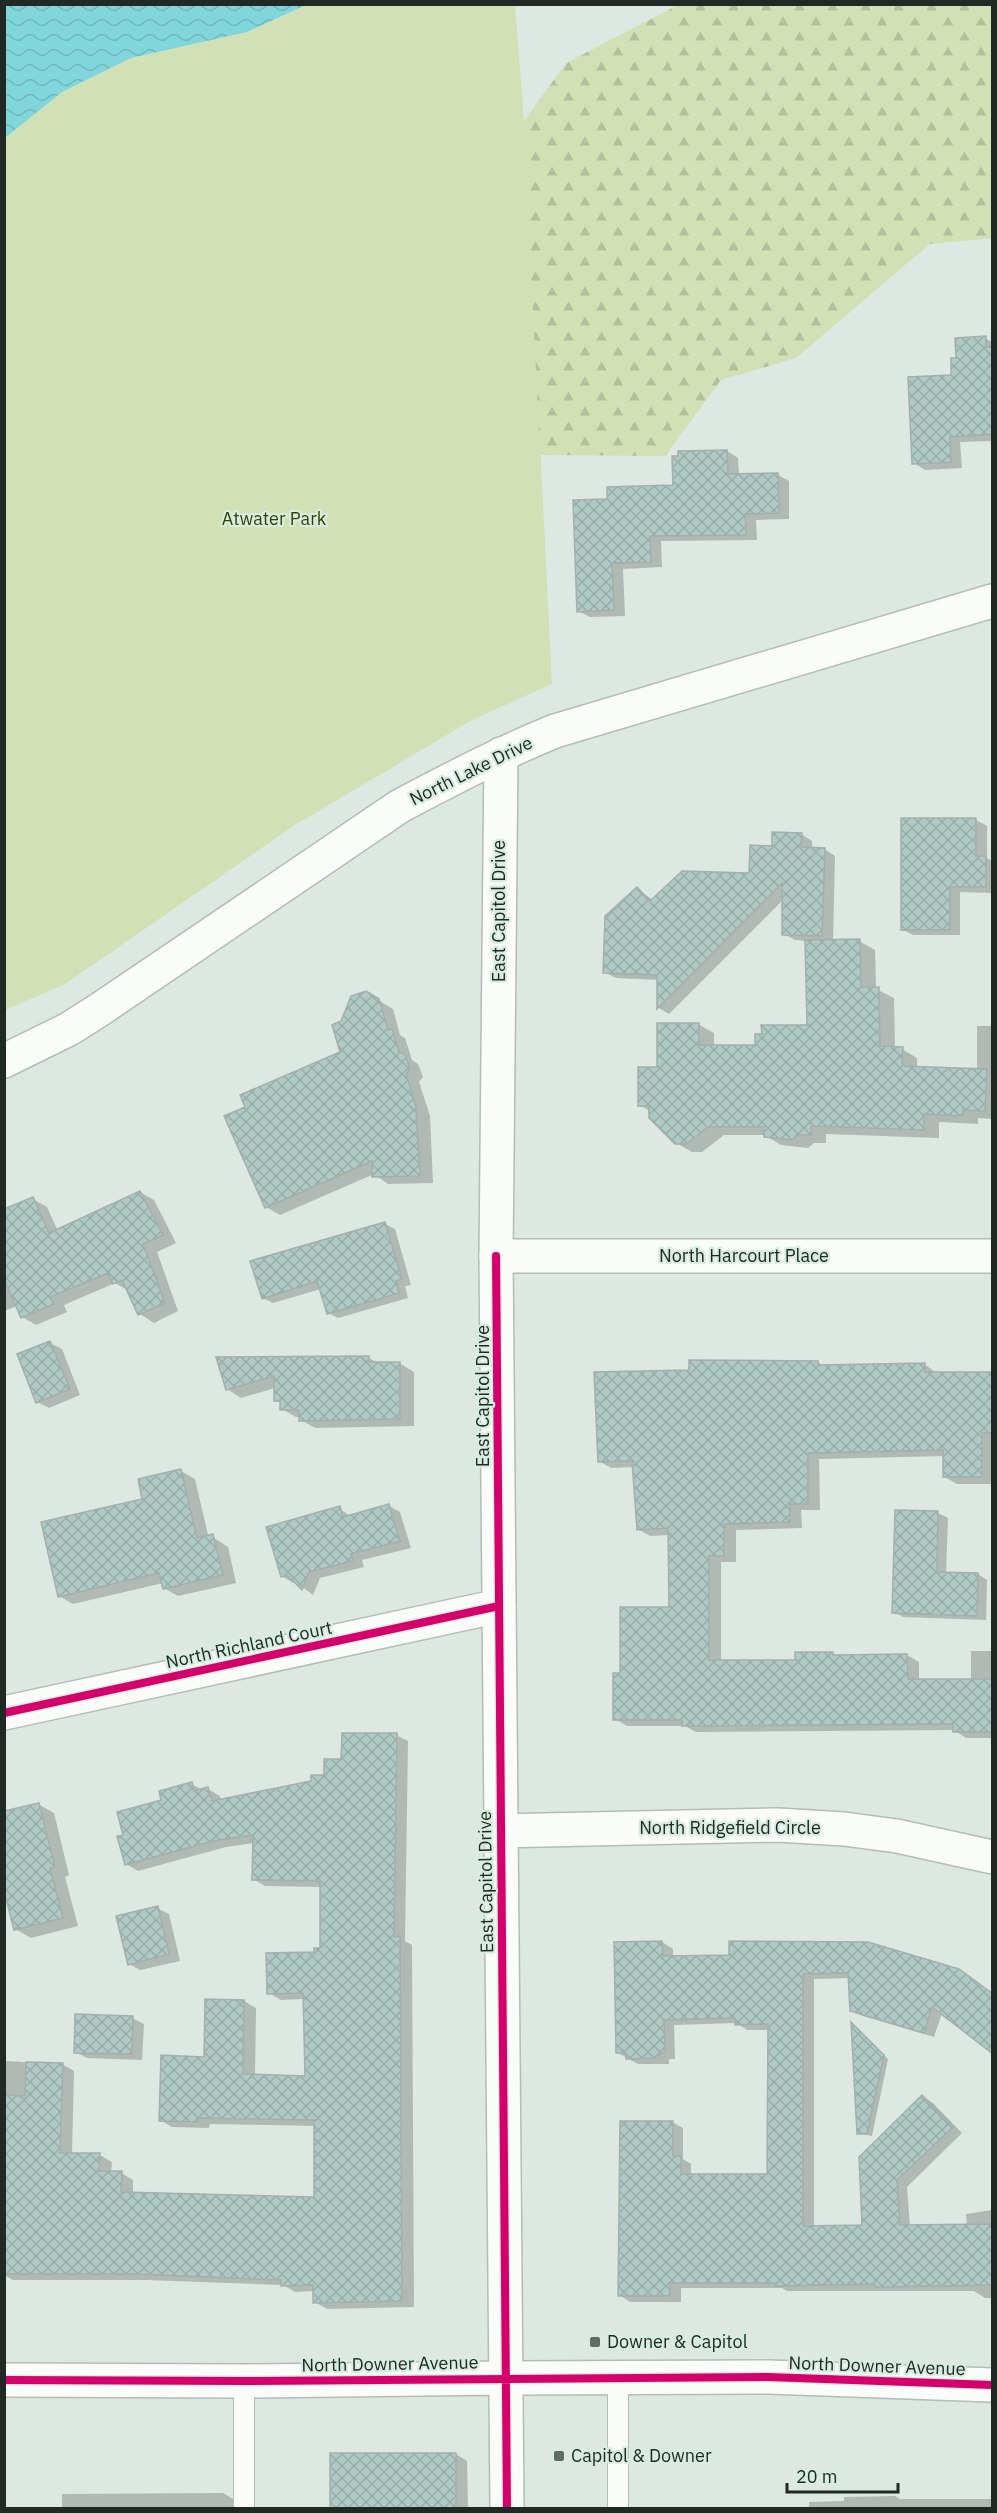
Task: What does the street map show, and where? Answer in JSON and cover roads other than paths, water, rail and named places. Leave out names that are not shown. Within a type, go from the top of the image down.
[{"type":"main road","name":"North Lake Drive","points":[[4,1061],[69,1029],[102,1008],[400,806],[450,778],[501,754],[555,731],[993,602]]},
{"type":"main road","name":"East Capitol Drive","points":[[501,754],[496,1256],[507,2508]]},
{"type":"main road","name":"North Harcourt Place","points":[[496,1256],[993,1257]]},
{"type":"main road","name":"North Richland Court","points":[[4,1713],[499,1606]]},
{"type":"main road","name":"North Ridgefield Circle","points":[[501,1832],[778,1825],[844,1829],[897,1836],[993,1857]]},
{"type":"main road","name":"North Downer Avenue","points":[[4,2380],[244,2381],[768,2377],[993,2385]]},
{"type":"lane","points":[[618,2378],[618,2508]]},
{"type":"lane","points":[[244,2381],[244,2508]]},
{"type":"water","points":[[5,4],[306,5],[247,32],[131,58],[62,92],[5,138]]},
{"type":"place","name":"Downer & Capitol","points":[[595,2342]]},
{"type":"place","name":"Capitol & Downer","points":[[559,2456]]},
{"type":"park label","name":"Atwater Park","points":[[274,519]]}]
